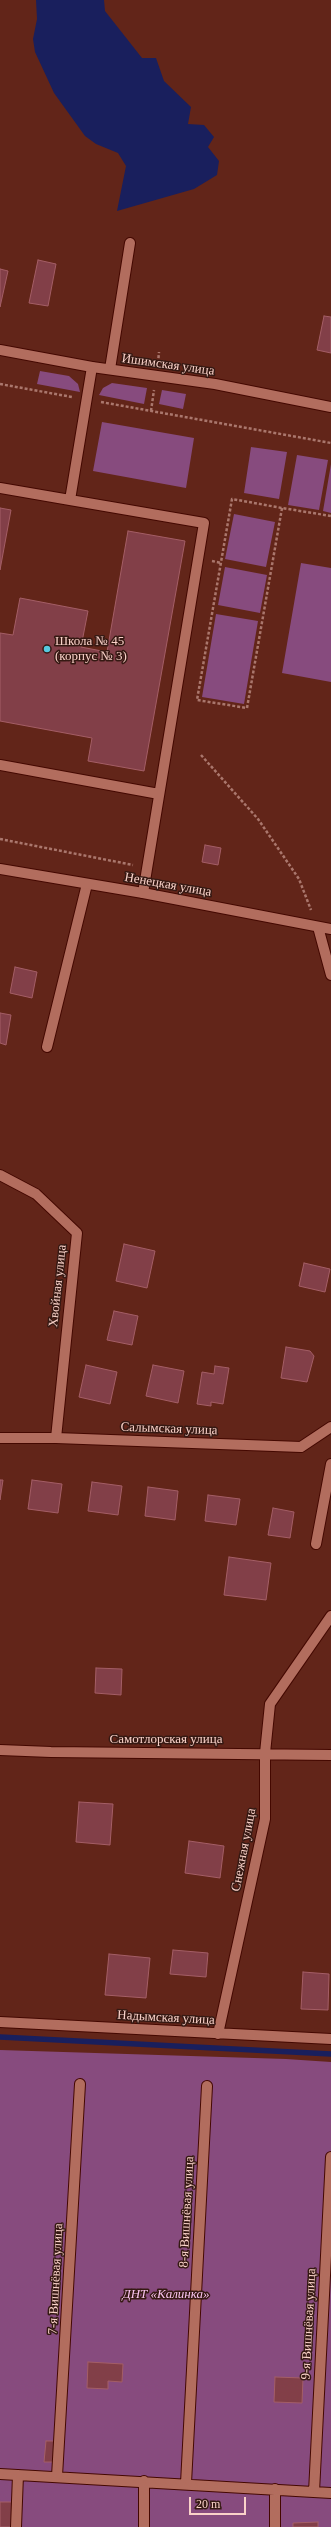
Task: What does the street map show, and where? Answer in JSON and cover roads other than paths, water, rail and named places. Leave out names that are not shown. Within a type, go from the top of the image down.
[{"type":"street","points":[[110,370],[130,243]]},
{"type":"street","name":"Ишимская улица","points":[[0,350],[110,370],[215,384],[331,407]]},
{"type":"street","points":[[70,500],[92,367]]},
{"type":"street","points":[[0,488],[204,523],[143,893]]},
{"type":"street","points":[[0,765],[160,794]]},
{"type":"street","name":"Ненецкая улица","points":[[0,869],[143,893],[331,929]]},
{"type":"street","points":[[47,1046],[87,884]]},
{"type":"street","points":[[318,927],[331,975]]},
{"type":"street","name":"Хвойная улица","points":[[0,1175],[36,1194],[77,1233],[56,1438]]},
{"type":"street","name":"Салымская улица","points":[[0,1438],[56,1438],[301,1447],[331,1427]]},
{"type":"street","points":[[316,1544],[331,1464]]},
{"type":"street","name":"Снежная улица","points":[[218,2034],[265,1819],[265,1753],[270,1704],[331,1616]]},
{"type":"street","name":"Самотлорская улица","points":[[0,1750],[51,1752],[265,1753],[331,1755]]},
{"type":"street","name":"Надымская улица","points":[[0,2022],[331,2039]]},
{"type":"street","name":"7-я Вишнёвая улица","points":[[57,2476],[80,2084]]},
{"type":"street","name":"8-я Вишнёвая улица","points":[[186,2483],[207,2086]]},
{"type":"street","name":"9-я Вишнёвая улица","points":[[314,2492],[331,2157]]},
{"type":"street","points":[[0,2474],[186,2483],[331,2493]]},
{"type":"street","points":[[16,2527],[18,2475]]},
{"type":"street","points":[[144,2481],[144,2527]]},
{"type":"street","points":[[275,2489],[275,2527]]},
{"type":"waterway","points":[[0,2037],[331,2054]]},
{"type":"place","name":"Школа № 45 (корпус № 3)","points":[[47,649]]},
{"type":"park label","name":"ДНТ «Калинка»","points":[[166,2295]]}]
